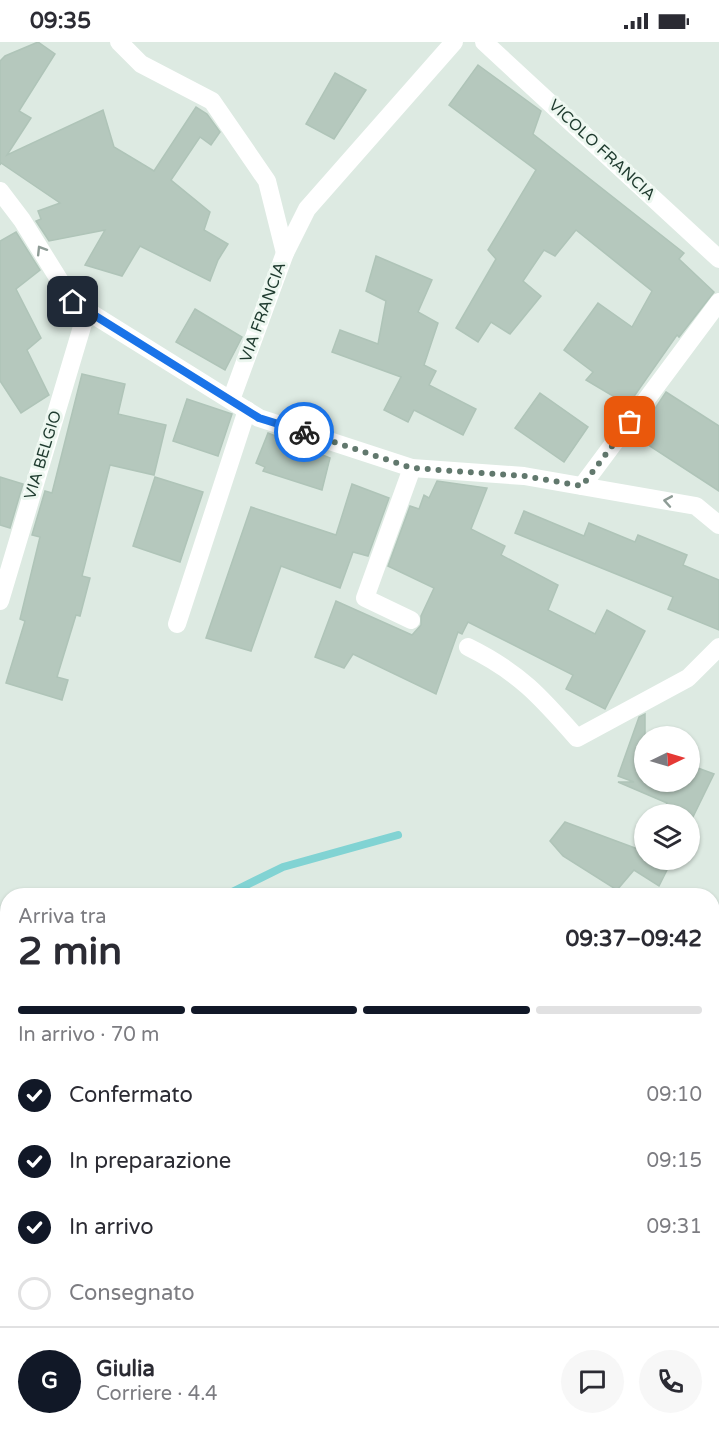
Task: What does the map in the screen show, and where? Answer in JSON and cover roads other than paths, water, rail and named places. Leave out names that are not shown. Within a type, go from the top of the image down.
[{"type":"street","name":"VIA FRANCIA","points":[[119,42],[141,64],[212,102],[267,181],[285,253],[177,624]]},
{"type":"street","points":[[285,253],[307,209],[454,42]]},
{"type":"street","name":"VICOLO FRANCIA","points":[[484,42],[719,258]]},
{"type":"street","points":[[0,191],[22,220],[73,302],[259,418],[412,468],[524,476],[696,506],[719,525]]},
{"type":"street","points":[[582,486],[719,302]]},
{"type":"street","name":"VIA BELGIO","points":[[0,601],[87,310]]},
{"type":"street","points":[[411,620],[365,598],[412,468]]},
{"type":"street","points":[[468,647],[516,674],[544,700],[577,738],[688,678],[719,647]]},
{"type":"waterway","points":[[240,888],[283,867],[398,835]]}]
